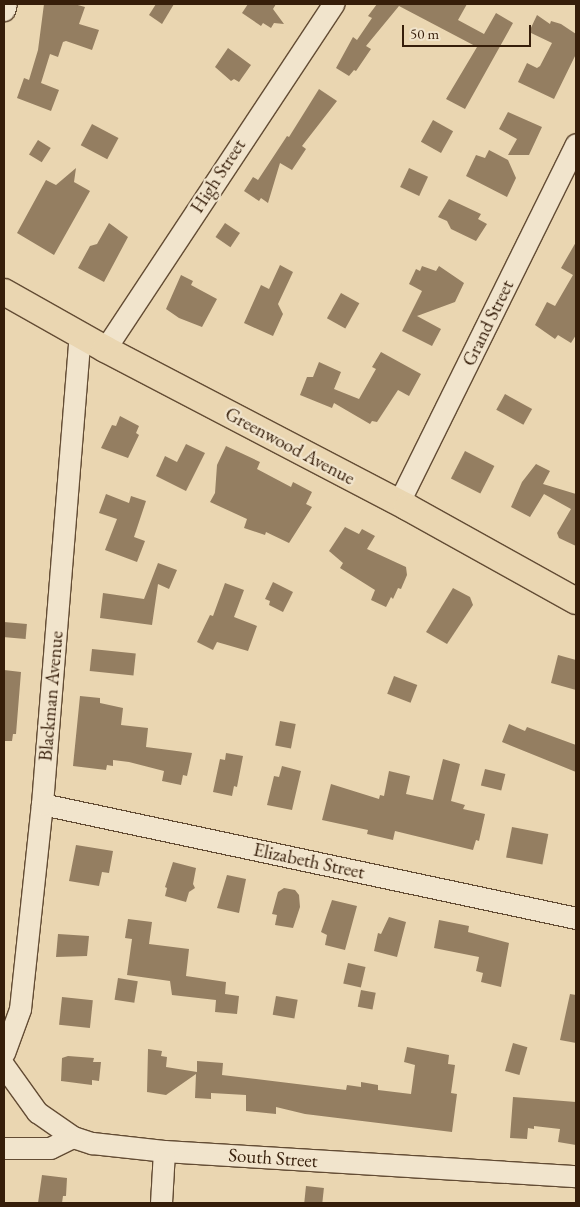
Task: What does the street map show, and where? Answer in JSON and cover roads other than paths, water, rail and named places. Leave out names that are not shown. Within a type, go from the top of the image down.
[{"type":"main road","name":"Greenwood Avenue","points":[[4,292],[105,349],[399,502],[576,601]]},
{"type":"street","points":[[4,10],[6,4]]},
{"type":"street","name":"High Street","points":[[105,349],[333,4]]},
{"type":"street","name":"Grand Street","points":[[399,502],[576,144]]},
{"type":"street","name":"Blackman Avenue","points":[[4,1053],[20,1009],[42,804],[80,335]]},
{"type":"street","name":"Elizabeth Street","points":[[42,804],[576,918]]},
{"type":"street","name":"South Street","points":[[4,1066],[37,1112],[72,1137],[116,1148],[576,1176]]},
{"type":"street","points":[[4,1148],[50,1148],[72,1137]]},
{"type":"street","points":[[161,1203],[164,1151]]}]
